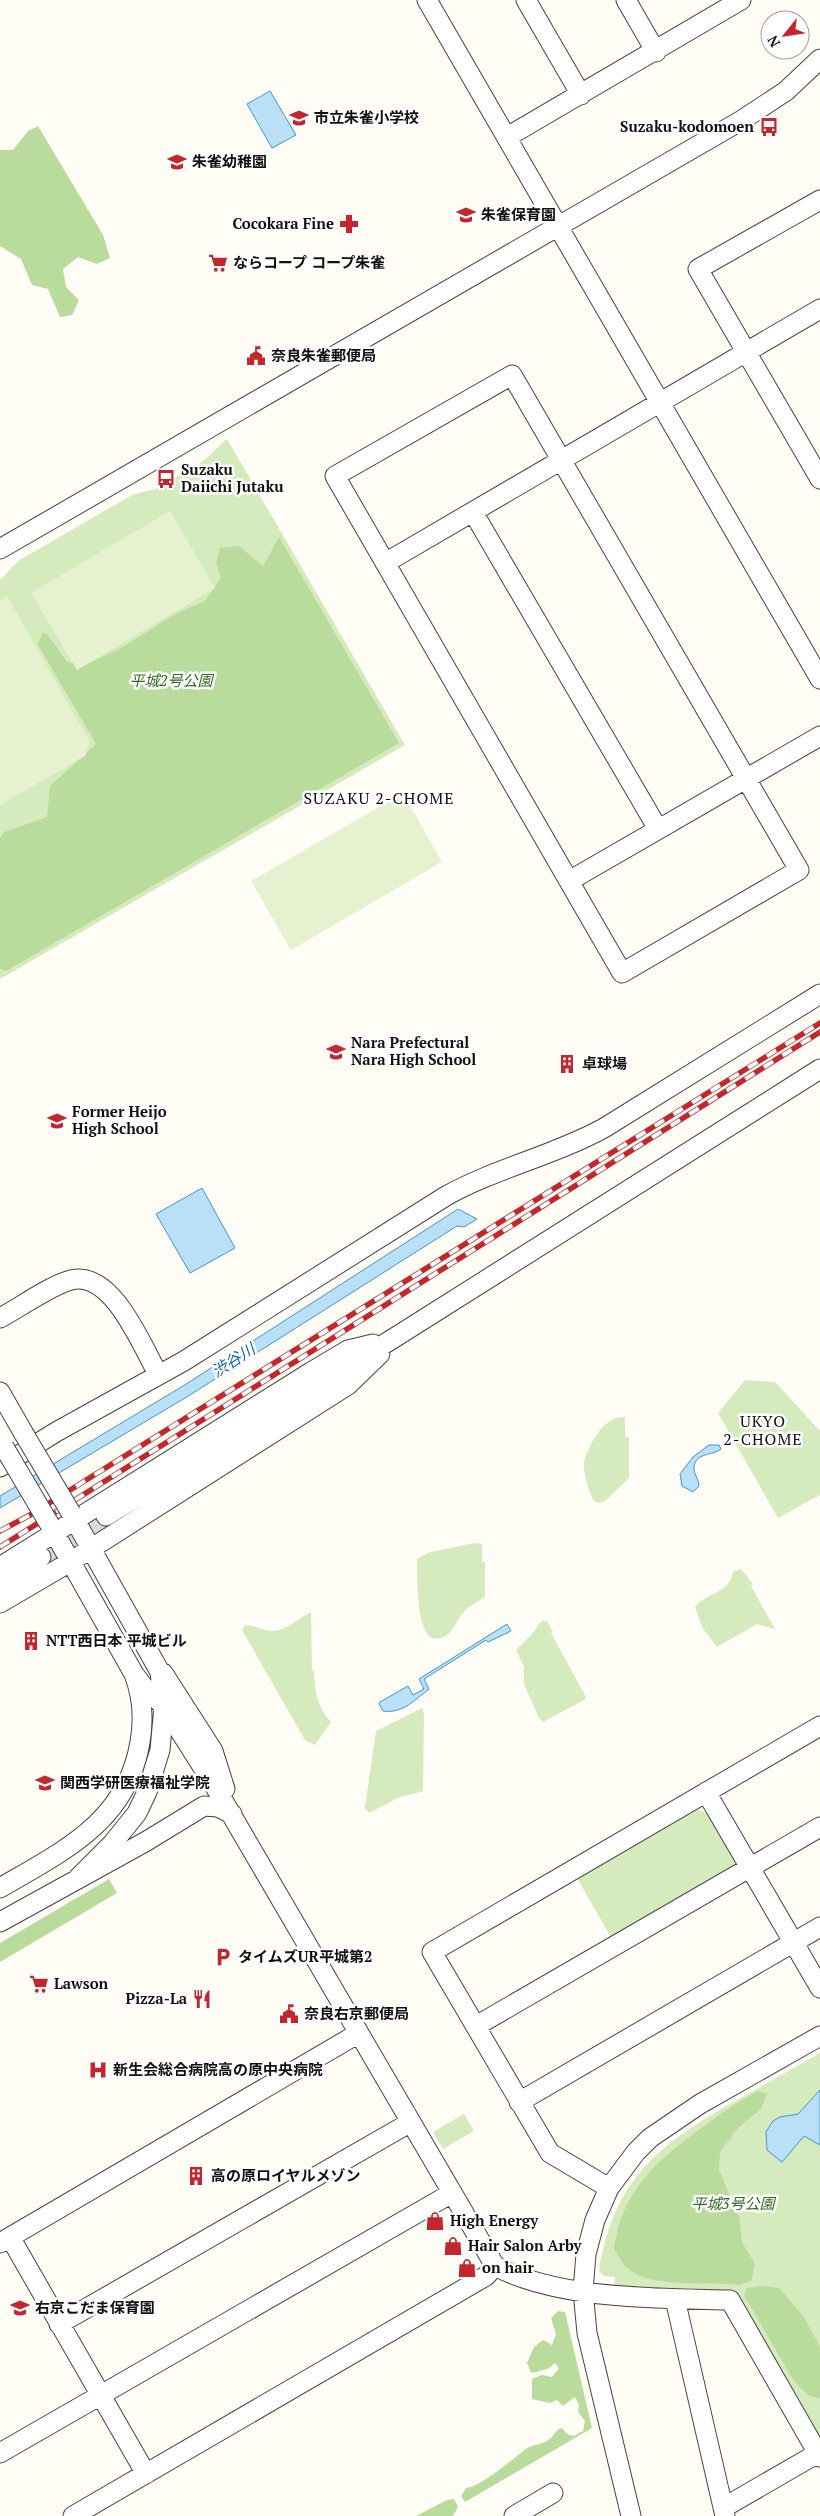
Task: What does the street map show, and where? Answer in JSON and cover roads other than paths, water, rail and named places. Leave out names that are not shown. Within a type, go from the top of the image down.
[{"type":"street","points":[[427,0],[820,678]]},
{"type":"street","points":[[526,0],[580,95]]},
{"type":"street","points":[[626,0],[656,52]]},
{"type":"street","points":[[507,137],[656,52],[729,4]]},
{"type":"street","points":[[0,549],[742,120],[786,91],[820,59]]},
{"type":"street","points":[[820,200],[698,269],[820,479]]},
{"type":"street","points":[[385,563],[820,309]]},
{"type":"street","points":[[512,375],[562,460],[799,870],[622,973],[336,476],[512,375]]},
{"type":"street","points":[[473,512],[658,829]]},
{"type":"street","points":[[569,881],[820,736]]},
{"type":"street","points":[[0,1467],[192,1356],[446,1196],[477,1181],[592,1135],[820,994]]},
{"type":"street","points":[[106,1516],[394,1338],[820,1069]]},
{"type":"street","points":[[0,1318],[64,1282],[83,1279],[94,1282],[114,1298],[158,1374]]},
{"type":"street","points":[[0,1567],[52,1529],[348,1350],[394,1338]]},
{"type":"street","points":[[0,1603],[70,1562],[90,1547],[348,1385],[363,1372],[394,1338]]},
{"type":"street","points":[[0,1392],[156,1662],[213,1752],[232,1814]]},
{"type":"street","points":[[2,1444],[134,1674],[143,1686],[164,1706],[232,1814],[495,2266],[519,2276],[600,2295],[730,2300],[819,2454],[724,2512],[674,2299]]},
{"type":"street","points":[[0,1583],[41,1557]]},
{"type":"street","points":[[78,1878],[112,1844],[137,1812],[156,1769],[160,1750],[164,1706],[162,1679],[156,1662]]},
{"type":"street","points":[[0,1888],[71,1846],[100,1822],[119,1800],[138,1758],[142,1727],[140,1690],[134,1674]]},
{"type":"street","points":[[142,1727],[151,1713],[164,1706],[174,1707],[192,1718]]},
{"type":"street","points":[[608,2188],[550,2153],[432,1952],[820,1726]]},
{"type":"street","points":[[706,1792],[820,1988]]},
{"type":"street","points":[[0,1922],[145,1842],[204,1806],[218,1806],[232,1814]]},
{"type":"street","points":[[476,2026],[820,1827]]},
{"type":"street","points":[[519,2102],[820,1927]]},
{"type":"street","points":[[146,2474],[59,2324],[5,2240],[359,2033]]},
{"type":"street","points":[[631,2516],[587,2333],[583,2291],[586,2254],[608,2188],[636,2152],[666,2126],[820,2036]]},
{"type":"street","points":[[59,2324],[411,2122]]},
{"type":"street","points":[[0,2453],[452,2193]]},
{"type":"street","points":[[73,2516],[486,2276],[495,2266]]},
{"type":"street","points":[[514,2516],[553,2493]]},
{"type":"water","points":[[270,91],[296,135],[272,148],[247,104]]},
{"type":"water","points":[[202,1188],[235,1248],[190,1273],[156,1214]]},
{"type":"water","name":"渋谷川","points":[[458,1209],[477,1219],[464,1227],[457,1226],[190,1395],[0,1508],[0,1496],[183,1386]]},
{"type":"water","points":[[709,1445],[719,1445],[721,1449],[704,1455],[697,1460],[694,1470],[699,1486],[693,1492],[682,1486],[680,1474],[693,1457]]},
{"type":"water","points":[[507,1624],[511,1631],[488,1642],[486,1640],[424,1679],[429,1689],[413,1702],[396,1710],[383,1711],[379,1704],[380,1702],[408,1686],[413,1695],[424,1689],[419,1679]]},
{"type":"water","points":[[820,2090],[820,2145],[804,2136],[782,2162],[767,2150],[766,2132],[773,2121],[780,2117],[798,2114]]},
{"type":"tunnel","points":[[41,1557],[106,1516]]},
{"type":"railway","points":[[0,1531],[30,1515],[820,1023]]},
{"type":"railway","points":[[0,1547],[820,1032]]},
{"type":"place","name":"市立朱雀小学校","points":[[299,118]]},
{"type":"place","name":"Suzaku-kodomoen","points":[[769,127]]},
{"type":"place","name":"朱雀幼稚園","points":[[177,162]]},
{"type":"place","name":"朱雀保育園","points":[[466,215]]},
{"type":"place","name":"Cocokara Fine","points":[[349,224]]},
{"type":"place","name":"ならコープ コープ朱雀","points":[[218,263]]},
{"type":"place","name":"奈良朱雀郵便局","points":[[256,356]]},
{"type":"place","name":"Suzaku Daiichi Jutaku","points":[[166,479]]},
{"type":"place","name":"Nara Prefectural Nara High School","points":[[336,1052]]},
{"type":"place","name":"卓球場","points":[[567,1064]]},
{"type":"place","name":"Former Heijo High School","points":[[57,1121]]},
{"type":"place","name":"NTT西日本 平城ビル","points":[[31,1641]]},
{"type":"place","name":"関西学研医療福祉学院","points":[[45,1783]]},
{"type":"place","name":"タイムズUR平城第2","points":[[223,1957]]},
{"type":"place","name":"Lawson","points":[[39,1984]]},
{"type":"place","name":"Pizza-La","points":[[202,1999]]},
{"type":"place","name":"奈良右京郵便局","points":[[289,2014]]},
{"type":"place","name":"新生会総合病院高の原中央病院","points":[[98,2070]]},
{"type":"place","name":"高の原ロイヤルメゾン","points":[[196,2176]]},
{"type":"place","name":"High Energy","points":[[435,2221]]},
{"type":"place","name":"Hair Salon Arby","points":[[453,2246]]},
{"type":"place","name":"on hair","points":[[467,2268]]},
{"type":"place","name":"右京こだま保育園","points":[[20,2308]]},
{"type":"district","name":"SUZAKU 2-CHOME","points":[[379,798]]},
{"type":"district","name":"UKYO 2-CHOME","points":[[763,1430]]},
{"type":"park label","name":"平城2号公園","points":[[171,681]]},
{"type":"park label","name":"平城3号公園","points":[[733,2204]]}]
